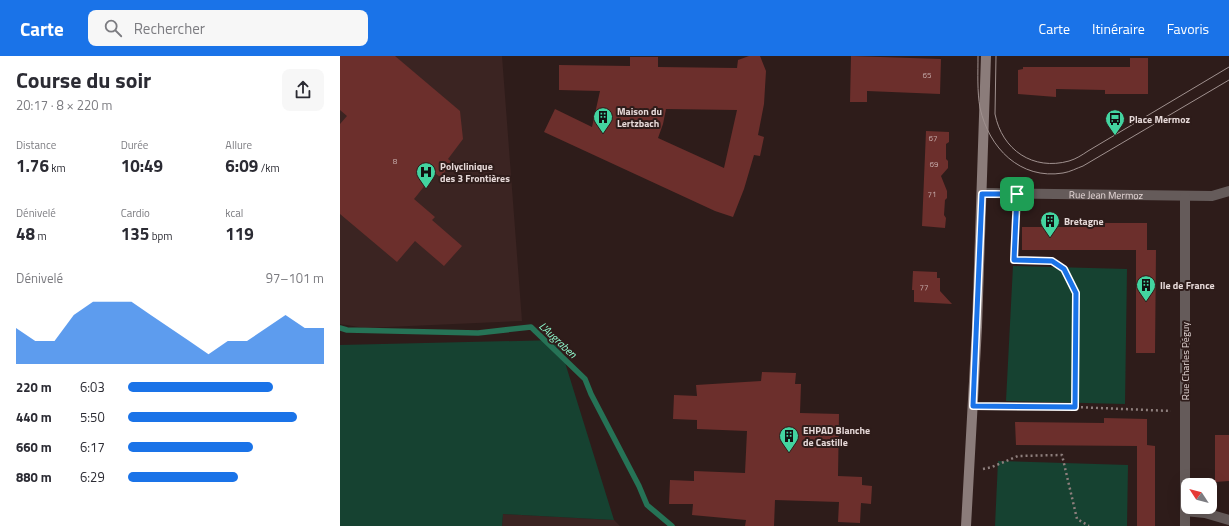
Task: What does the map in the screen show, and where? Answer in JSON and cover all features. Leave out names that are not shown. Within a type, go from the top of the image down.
[{"type":"main road","points":[[966,526],[973,406],[986,56]]},
{"type":"street","name":"Rue Jean Mermoz","points":[[982,194],[1212,196],[1229,191]]},
{"type":"street","name":"Rue Charles Péguy","points":[[1185,196],[1185,478]]},
{"type":"street","name":"Rue Charles Péguy","points":[[1185,514],[1185,526]]},
{"type":"street","points":[[1208,514],[1229,520]]},
{"type":"path","points":[[1017,194],[1014,260],[1052,261],[1064,269],[1076,293],[1075,407]]},
{"type":"path","points":[[973,406],[1075,407],[1185,411]]},
{"type":"path","points":[[969,472],[992,467],[1018,456],[1062,455],[1078,519],[1088,526]]},
{"type":"shaded area","name":"Polyclinique des 3 Frontières","points":[[340,56],[502,56],[522,321],[365,328],[340,324]]},
{"type":"shaded area","points":[[503,514],[614,520],[620,526],[502,526]]},
{"type":"green space","points":[[1013,266],[1127,269],[1125,404],[1006,401]]},
{"type":"green space","points":[[558,340],[614,520],[503,514],[502,526],[340,526],[340,345]]},
{"type":"green space","points":[[998,461],[1128,465],[1127,526],[995,526]]},
{"type":"building","points":[[340,56],[395,56],[460,111],[463,139],[448,159],[453,163],[440,177],[435,173],[414,199],[435,217],[432,220],[462,246],[444,266],[415,241],[397,262],[340,214],[340,124],[347,116],[340,110]]},
{"type":"building","name":"Maison du Lertzbach","points":[[749,56],[760,56],[766,71],[764,104],[758,135],[764,137],[760,156],[754,155],[744,189],[733,217],[715,211],[544,132],[555,109],[592,127],[600,91],[559,90],[559,65],[630,66],[630,57],[658,57],[658,67],[737,68],[738,60]],"holes":[[[666,109],[737,110],[724,168],[658,138]]]},
{"type":"building","points":[[851,56],[941,59],[940,94],[867,91],[867,102],[850,102]]},
{"type":"building","points":[[1130,58],[1148,58],[1148,94],[1105,94],[1105,90],[1056,89],[1056,97],[1018,94],[1018,70],[1023,69],[1023,67],[1130,67]]},
{"type":"building","points":[[926,131],[949,132],[949,142],[946,144],[946,159],[948,161],[948,168],[941,176],[947,191],[944,215],[946,218],[945,228],[922,226]]},
{"type":"building","name":"Ile de France","points":[[1105,223],[1147,223],[1147,250],[1156,250],[1155,353],[1136,353],[1136,250],[1022,250],[1022,227],[1105,227]]},
{"type":"building","points":[[913,271],[937,272],[937,278],[940,278],[940,291],[952,304],[914,302],[914,290],[912,290]]},
{"type":"building","name":"EHPAD Blanche de Castille","points":[[762,372],[796,373],[795,384],[801,384],[800,413],[839,414],[838,476],[862,477],[862,485],[872,486],[871,504],[861,503],[860,523],[838,522],[839,502],[775,500],[774,526],[745,526],[746,520],[692,515],[693,504],[669,504],[670,480],[694,481],[694,471],[745,473],[747,431],[697,429],[697,420],[673,419],[674,395],[697,396],[696,385],[761,381]]},
{"type":"building","points":[[1104,418],[1147,419],[1147,445],[1155,446],[1155,526],[1137,526],[1137,446],[1016,445],[1015,422],[1104,423]]},
{"type":"building","points":[[1215,435],[1229,435],[1229,481],[1217,482],[1217,478],[1215,478]]},
{"type":"waterway","name":"L'Augraben","points":[[340,328],[347,330],[478,333],[531,327],[585,379],[591,394],[639,486],[647,505],[672,526]]},
{"type":"tram line","points":[[978,56],[979,102],[984,123],[991,136],[999,148],[1020,166],[1047,174],[1063,173],[1083,166],[1229,80]]},
{"type":"tram line","points":[[996,56],[995,114],[999,127],[1004,138],[1021,155],[1043,163],[1056,163],[1077,158],[1229,67]]},
{"type":"place","name":"Maison du Lertzbach","points":[[603,134]]},
{"type":"place","name":"Place Mermoz","points":[[1115,136]]},
{"type":"place","name":"Polyclinique des 3 Frontières","points":[[426,189]]},
{"type":"place","name":"Bretagne","points":[[1050,238]]},
{"type":"place","name":"Ile de France","points":[[1146,302]]},
{"type":"place","name":"EHPAD Blanche de Castille","points":[[789,453]]},
{"type":"route","points":[[982,194],[1017,194],[1014,260],[1052,261],[1064,269],[1076,293],[1075,407],[973,406],[982,194]]}]
